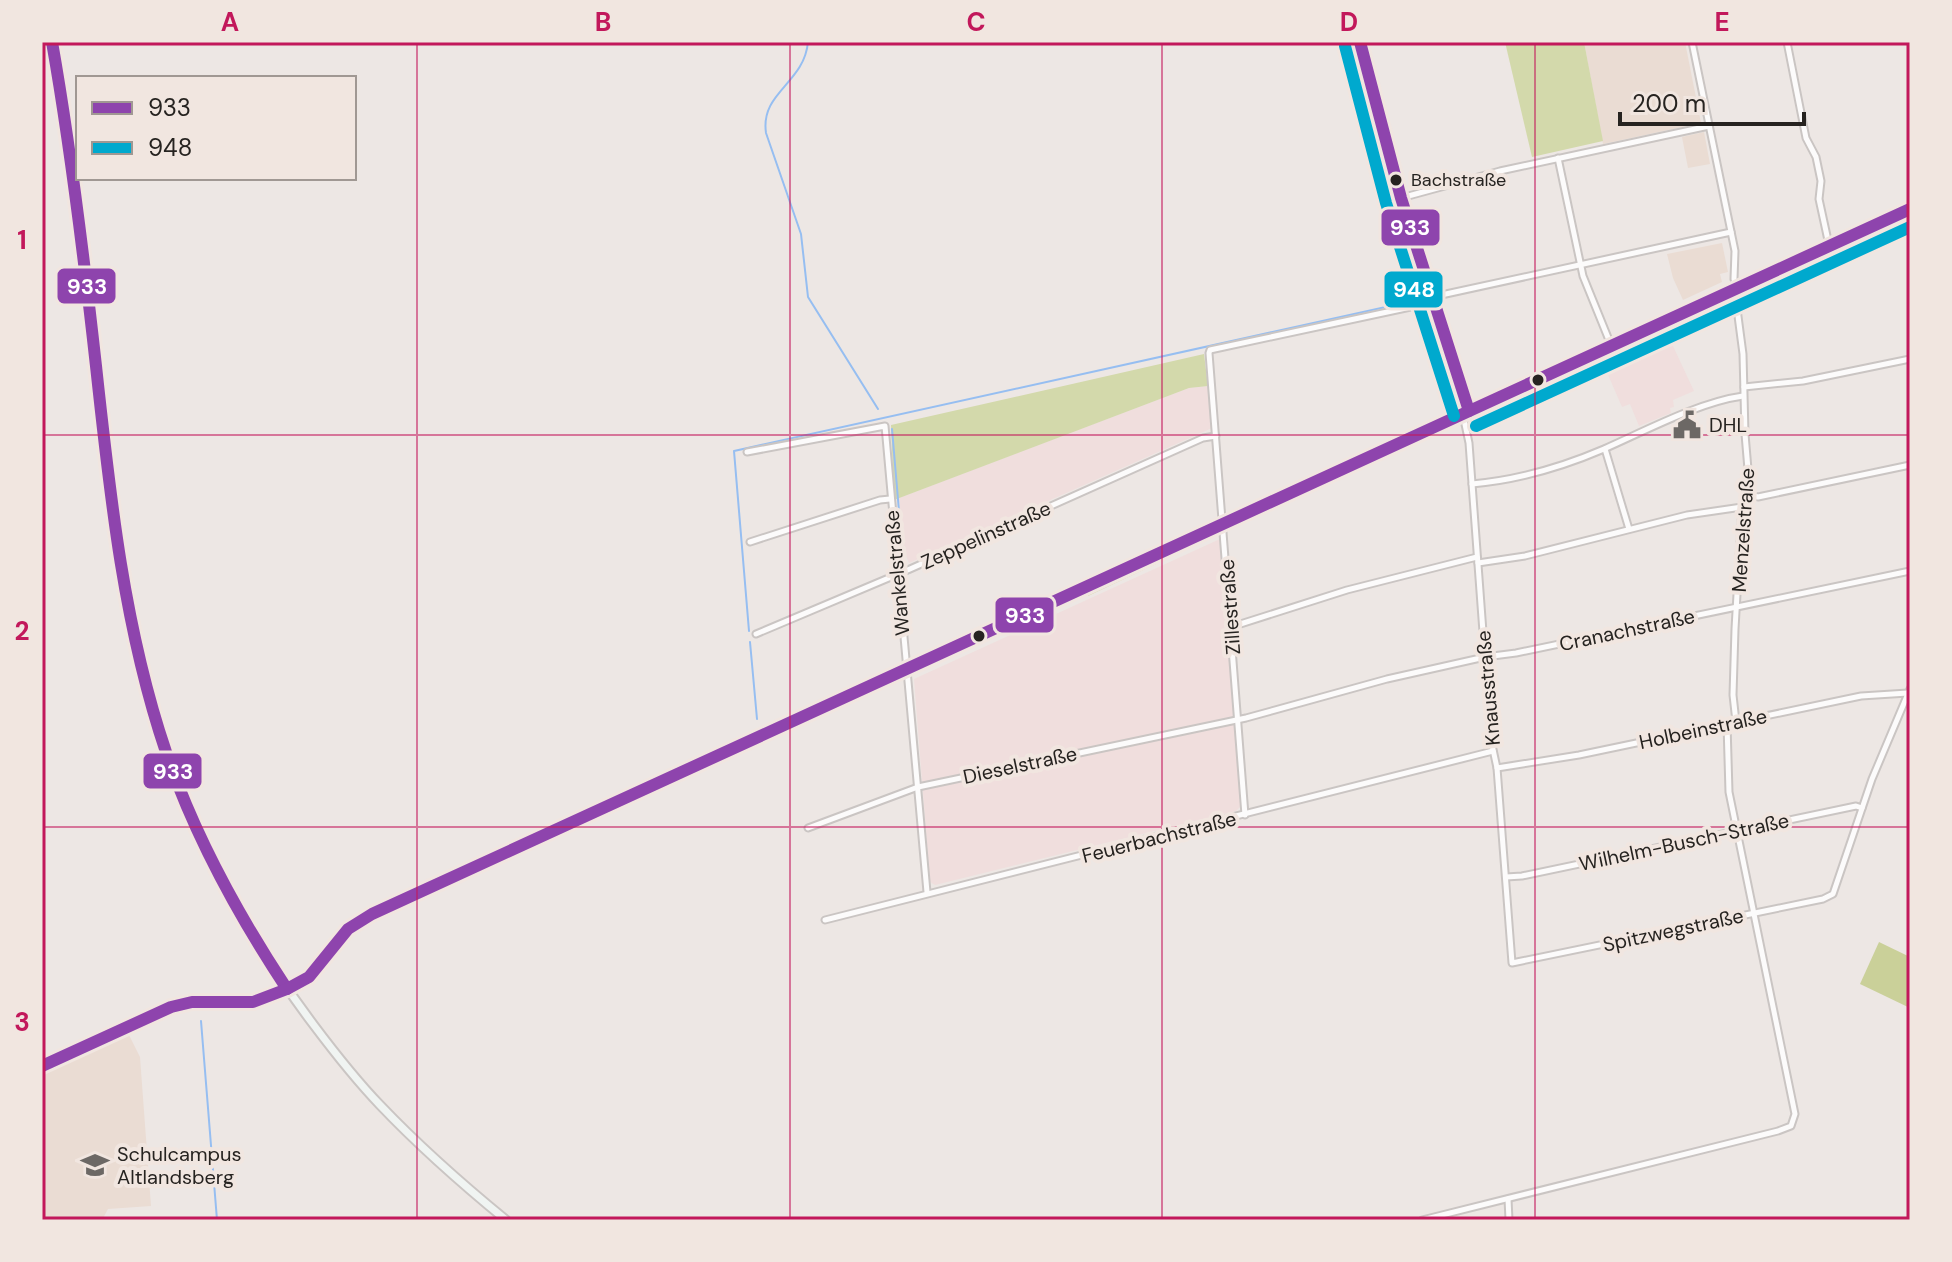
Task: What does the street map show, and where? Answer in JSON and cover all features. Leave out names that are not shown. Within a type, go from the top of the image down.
[{"type":"main road","points":[[52,42],[71,149],[113,522],[138,655],[170,761],[215,868],[287,989],[378,1104],[448,1172],[506,1220]]},
{"type":"main road","points":[[42,1066],[178,1005],[206,1001],[253,1002],[287,989],[309,977],[348,929],[372,914],[1910,209]]},
{"type":"street","points":[[1360,42],[1401,198],[1466,412]]},
{"type":"street","name":"Menzelstraße","points":[[1692,42],[1735,251],[1734,279],[1740,323],[1749,481],[1742,507],[1733,695],[1736,722]]},
{"type":"street","points":[[1787,42],[1806,138],[1816,157],[1821,181],[1819,199],[1829,245]]},
{"type":"street","points":[[1401,198],[1462,180],[1709,126]]},
{"type":"street","points":[[1558,158],[1583,276],[1611,345]]},
{"type":"street","points":[[1433,299],[1731,232]]},
{"type":"street","name":"Zillestraße","points":[[1245,815],[1210,350],[1433,299]]},
{"type":"street","points":[[1744,387],[1803,381],[1910,359]]},
{"type":"street","points":[[1472,484],[1546,470],[1605,449],[1667,420],[1744,396]]},
{"type":"street","name":"Knausstraße","points":[[1466,412],[1512,963]]},
{"type":"street","name":"Wankelstraße","points":[[747,452],[885,426],[927,892]]},
{"type":"street","name":"Zeppelinstraße","points":[[756,634],[1203,438],[1216,436]]},
{"type":"street","points":[[1605,449],[1629,529]]},
{"type":"street","points":[[1746,494],[1758,497],[1910,465]]},
{"type":"street","points":[[750,542],[890,499]]},
{"type":"street","points":[[1231,627],[1347,590],[1478,560],[1531,555],[1687,515],[1742,507]]},
{"type":"street","name":"Cranachstraße","points":[[1238,719],[1387,679],[1485,657],[1910,571]]},
{"type":"street","points":[[1862,808],[1910,692]]},
{"type":"street","name":"Holbeinstraße","points":[[1497,768],[1566,758],[1861,696],[1910,692]]},
{"type":"street","name":"Dieselstraße","points":[[808,828],[918,787],[1238,719]]},
{"type":"street","points":[[1422,1220],[1791,1126],[1795,1114],[1728,783],[1727,724]]},
{"type":"street","name":"Feuerbachstraße","points":[[825,920],[1493,751]]},
{"type":"street","name":"Wilhelm-Busch-Straße","points":[[1506,877],[1856,806],[1862,808]]},
{"type":"street","name":"Spitzwegstraße","points":[[1512,963],[1823,899],[1833,894],[1862,808]]},
{"type":"street","points":[[1508,1199],[1509,1220]]},
{"type":"shaded area","points":[[1584,42],[1685,42],[1701,123],[1603,144]]},
{"type":"shaded area","points":[[1704,132],[1710,164],[1688,168],[1682,137]]},
{"type":"shaded area","points":[[1722,243],[1728,272],[1720,274],[1722,282],[1683,300],[1667,254]]},
{"type":"shaded area","points":[[1666,331],[1694,391],[1673,400],[1671,413],[1639,426],[1630,404],[1622,407],[1602,361]]},
{"type":"shaded area","points":[[1208,386],[1212,428],[909,563],[904,551],[899,498],[1189,388]]},
{"type":"shaded area","points":[[1220,539],[1241,806],[1236,811],[935,885],[930,882],[914,679]]},
{"type":"shaded area","name":"Schulcampus Altlandsberg","points":[[126,1029],[140,1057],[151,1206],[108,1209],[102,1220],[42,1220],[42,1071]]},
{"type":"green space","points":[[1505,42],[1584,42],[1603,141],[1532,157]]},
{"type":"green space","points":[[1204,354],[1208,386],[1189,388],[894,500],[891,425]]},
{"type":"green space","points":[[1153,558],[1156,564],[1088,596],[1087,589]]},
{"type":"green space","points":[[1879,942],[1910,957],[1910,1008],[1860,984]]},
{"type":"waterway","points":[[808,42],[799,68],[769,107],[766,133],[801,234],[808,297],[878,409]]},
{"type":"waterway","points":[[749,631],[734,451],[1422,299]]},
{"type":"waterway","points":[[892,429],[903,558]]},
{"type":"waterway","points":[[750,642],[757,719]]},
{"type":"waterway","points":[[201,1021],[217,1220]]},
{"type":"transit line","name":"933","points":[[52,42],[77,204],[113,513],[139,658],[166,752],[190,814],[235,904],[287,989]]},
{"type":"transit line","name":"933","points":[[1360,42],[1401,198],[1469,411]]},
{"type":"transit line","name":"948","points":[[1345,46],[1386,203],[1454,416]]},
{"type":"transit line","name":"933","points":[[42,1066],[171,1007],[192,1002],[253,1002],[287,989],[309,977],[348,929],[372,914],[1910,209]]},
{"type":"transit line","name":"948","points":[[1476,426],[1910,227]]},
{"type":"place","name":"Bachstraße","points":[[1396,180]]},
{"type":"place","name":"DHL","points":[[1687,425]]},
{"type":"place","name":"Schulcampus Altlandsberg","points":[[95,1165]]}]
